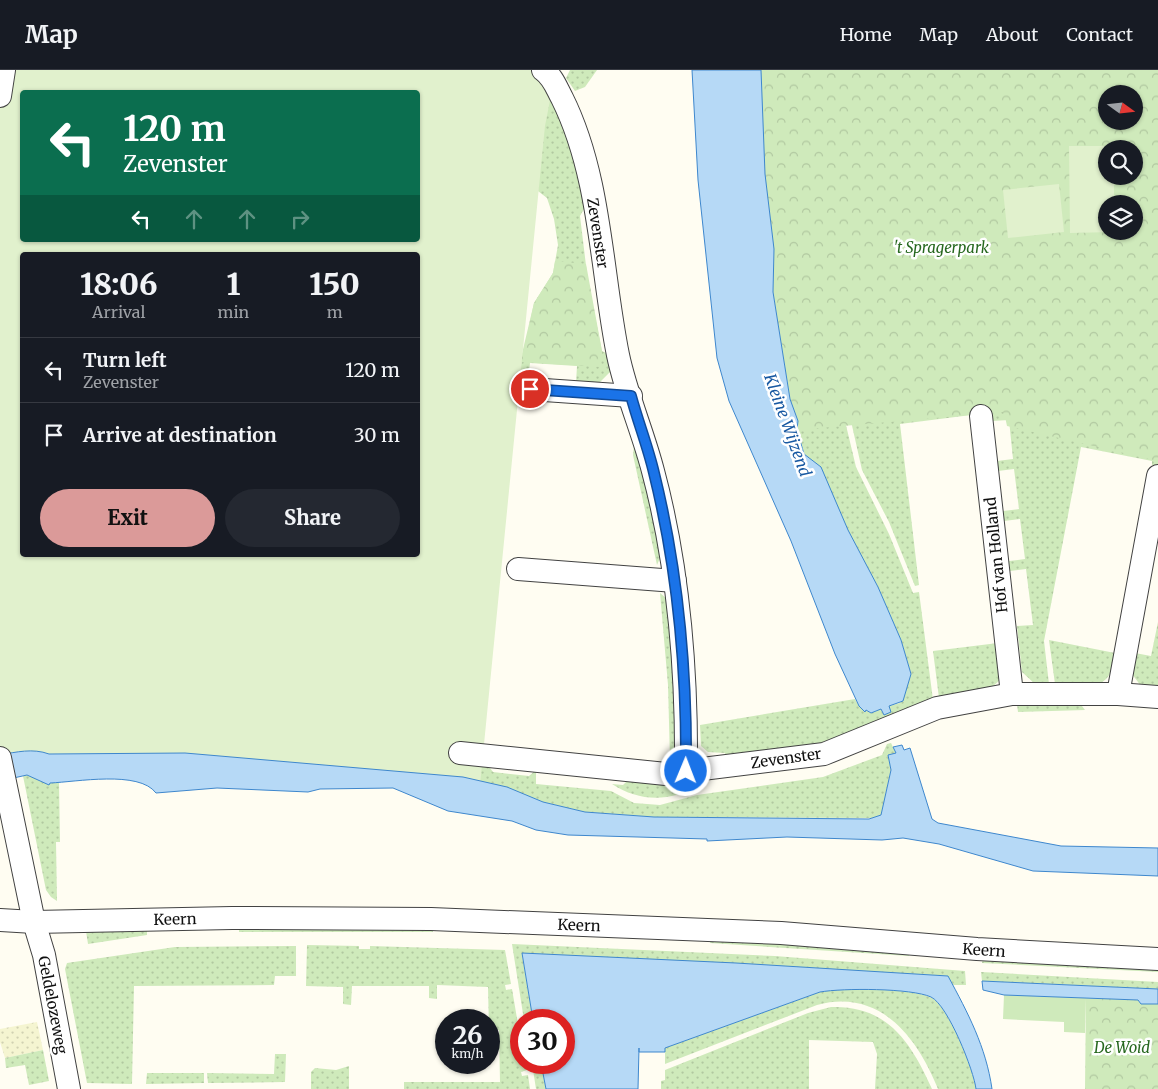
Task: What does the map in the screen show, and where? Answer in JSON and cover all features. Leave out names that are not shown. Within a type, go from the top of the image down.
[{"type":"street","name":"Zevenster","points":[[547,73],[569,113],[586,157],[619,357],[654,472],[675,581],[684,665],[686,771]]},
{"type":"street","points":[[530,389],[631,396]]},
{"type":"street","name":"Hof van Holland","points":[[981,416],[1012,694]]},
{"type":"street","points":[[1118,694],[1158,476]]},
{"type":"street","points":[[518,569],[675,581]]},
{"type":"street","name":"Zevenster","points":[[460,753],[666,774],[824,754],[937,708],[1012,694]]},
{"type":"street","points":[[1012,694],[1118,694],[1158,698]]},
{"type":"street","name":"Geldelozeweg","points":[[0,758],[34,922],[44,955],[70,1089]]},
{"type":"street","name":"Keern","points":[[0,920],[34,922],[232,918],[431,919],[781,933],[996,951],[1158,960]]},
{"type":"green space","points":[[0,70],[556,70],[545,126],[479,795],[335,777],[0,770]]},
{"type":"green space","points":[[570,70],[597,70],[585,87],[575,91],[566,78]]},
{"type":"green space","points":[[761,70],[856,467],[889,534],[913,593],[919,592],[933,700],[810,747],[726,759],[725,753],[708,752],[701,746],[700,725],[855,699],[860,706],[871,713],[881,709],[884,715],[889,706],[900,703],[911,674],[901,640],[878,587],[858,551],[816,465],[804,454],[790,399],[765,174]]},
{"type":"green space","name":"'t Spragerpark","points":[[761,70],[1158,70],[1158,461],[1007,426],[1004,412],[797,430],[798,421],[790,399],[773,292],[774,249],[765,174]]},
{"type":"green space","points":[[550,95],[568,134],[585,207],[580,216],[588,282],[602,351],[610,355],[611,371],[599,383],[576,383],[577,366],[530,363],[528,380],[518,378],[534,303],[553,273],[558,245],[554,219],[547,198],[534,188],[525,171]]},
{"type":"green space","points":[[1069,146],[1098,146],[1098,185],[1114,185],[1114,195],[1098,195],[1098,232],[1070,233]]},
{"type":"green space","points":[[1059,184],[1064,232],[1008,238],[1003,190]]},
{"type":"green space","points":[[1158,257],[1158,466],[1152,465],[1152,461],[1081,447],[1044,641],[1049,684],[1035,684],[1022,672],[1017,626],[1033,625],[1026,569],[1010,571],[1009,561],[1025,559],[1020,519],[1004,521],[1003,511],[1019,509],[1014,469],[998,471],[997,461],[1013,459],[1009,420],[992,421],[991,414],[998,263]]},
{"type":"green space","points":[[555,261],[586,264],[602,351],[601,367],[520,362],[534,303],[553,273]]},
{"type":"green space","points":[[844,390],[979,414],[900,424],[919,585],[915,586],[889,522],[862,470]]},
{"type":"green space","points":[[635,437],[661,556],[657,565],[633,455]]},
{"type":"green space","points":[[660,593],[667,599],[673,633],[676,750],[670,759],[668,685]]},
{"type":"green space","points":[[1158,622],[1158,689],[1141,686],[1132,674],[1135,653],[1151,656]]},
{"type":"green space","points":[[1049,640],[1115,653],[1108,677],[1096,684],[1055,684]]},
{"type":"green space","points":[[998,643],[1000,679],[995,685],[981,692],[939,698],[933,651]]},
{"type":"green space","points":[[43,682],[487,764],[493,772],[529,776],[536,770],[536,784],[611,791],[634,803],[660,805],[697,795],[823,777],[882,755],[887,744],[891,743],[896,753],[889,755],[891,770],[881,815],[876,818],[654,817],[585,812],[543,802],[463,777]]},
{"type":"green space","points":[[1079,702],[1085,710],[1018,712],[1017,704]]},
{"type":"green space","points":[[27,775],[46,782],[59,783],[60,842],[56,842],[57,901],[46,890],[23,776]]},
{"type":"green space","points":[[629,779],[670,781],[677,787],[698,786],[677,795],[655,798],[633,794],[612,784],[623,785]]},
{"type":"green space","points":[[239,927],[433,928],[433,932],[239,932]]},
{"type":"green space","points":[[147,930],[147,935],[88,944],[86,931]]},
{"type":"green space","points":[[710,939],[909,951],[909,956],[710,943]]},
{"type":"green space","points":[[512,944],[775,956],[965,971],[966,985],[953,985],[948,976],[522,954],[531,1009],[522,1009]]},
{"type":"green space","points":[[307,945],[359,946],[359,949],[370,949],[370,946],[505,950],[511,984],[505,985],[506,990],[512,989],[515,1009],[510,1009],[510,1074],[528,1075],[530,1089],[404,1089],[404,1082],[500,1082],[500,1009],[489,1009],[488,987],[437,985],[437,999],[429,998],[429,986],[352,986],[351,1005],[343,1004],[343,987],[306,986]]},
{"type":"green space","points":[[296,946],[296,976],[275,976],[274,985],[134,986],[132,1084],[87,1083],[65,969],[67,963],[175,947]]},
{"type":"green space","points":[[983,958],[1158,968],[1158,972],[982,963]]},
{"type":"green space","points":[[981,972],[1158,982],[1158,989],[982,981]]},
{"type":"green space","points":[[841,988],[901,991],[932,998],[945,1013],[959,1040],[976,1089],[938,1089],[919,1052],[907,1035],[893,1021],[877,1010],[860,1004],[839,1002],[817,1005],[665,1064],[665,1048],[820,992]]},
{"type":"green space","points":[[1004,995],[1086,998],[1085,1033],[1064,1032],[1064,1022],[1003,1019]]},
{"type":"green space","name":"De Woid","points":[[1086,998],[1138,1000],[1141,1004],[1158,1004],[1158,1089],[1085,1089]]},
{"type":"green space","points":[[831,1007],[851,1008],[867,1012],[895,1030],[915,1056],[932,1089],[875,1089],[877,1054],[873,1042],[809,1040],[809,1089],[661,1089],[661,1081],[665,1080],[665,1070],[808,1013]]},
{"type":"green space","points":[[37,1022],[43,1050],[5,1058],[0,1042],[0,1029]]},
{"type":"green space","points":[[43,1050],[49,1081],[29,1085],[25,1065],[6,1068],[5,1058]]},
{"type":"green space","points":[[275,1054],[286,1054],[285,1082],[208,1083],[207,1073],[274,1074]]},
{"type":"green space","points":[[349,1066],[349,1089],[311,1089],[311,1072],[315,1068],[336,1070]]},
{"type":"green space","points":[[147,1073],[204,1073],[204,1083],[146,1084]]},
{"type":"green space","points":[[534,1074],[543,1074],[546,1089],[536,1089]]},
{"type":"water","name":"Kleine Wijzend","points":[[692,70],[761,70],[765,174],[774,249],[773,292],[790,399],[798,421],[797,430],[804,454],[821,467],[848,530],[878,587],[901,640],[911,674],[903,701],[889,706],[891,712],[884,715],[881,709],[871,713],[866,710],[865,712],[859,706],[835,654],[791,541],[729,401],[717,358],[698,180]]},
{"type":"water","points":[[902,745],[904,750],[910,748],[932,819],[938,823],[1061,846],[1158,848],[1158,876],[1033,871],[939,844],[903,838],[882,840],[787,837],[707,841],[707,839],[568,835],[536,830],[512,821],[448,811],[393,788],[320,789],[308,792],[217,788],[156,793],[148,786],[122,779],[50,783],[49,785],[27,775],[0,781],[0,755],[18,752],[37,751],[49,754],[185,753],[463,777],[507,787],[543,802],[585,812],[654,817],[869,819],[881,815],[891,770],[888,755],[896,753],[893,747]]},
{"type":"water","points":[[522,953],[736,963],[948,976],[981,1045],[992,1089],[976,1089],[971,1068],[945,1012],[931,997],[921,994],[893,990],[860,989],[820,992],[665,1048],[665,1052],[639,1052],[639,1048],[638,1089],[546,1089],[543,1074],[575,1074],[575,1009],[531,1009]]},
{"type":"water","points":[[982,981],[1158,989],[1158,1004],[1141,1004],[1138,1000],[1004,995],[983,990]]},
{"type":"route","points":[[530,389],[631,396],[654,472],[675,581],[684,665],[686,771]]}]
